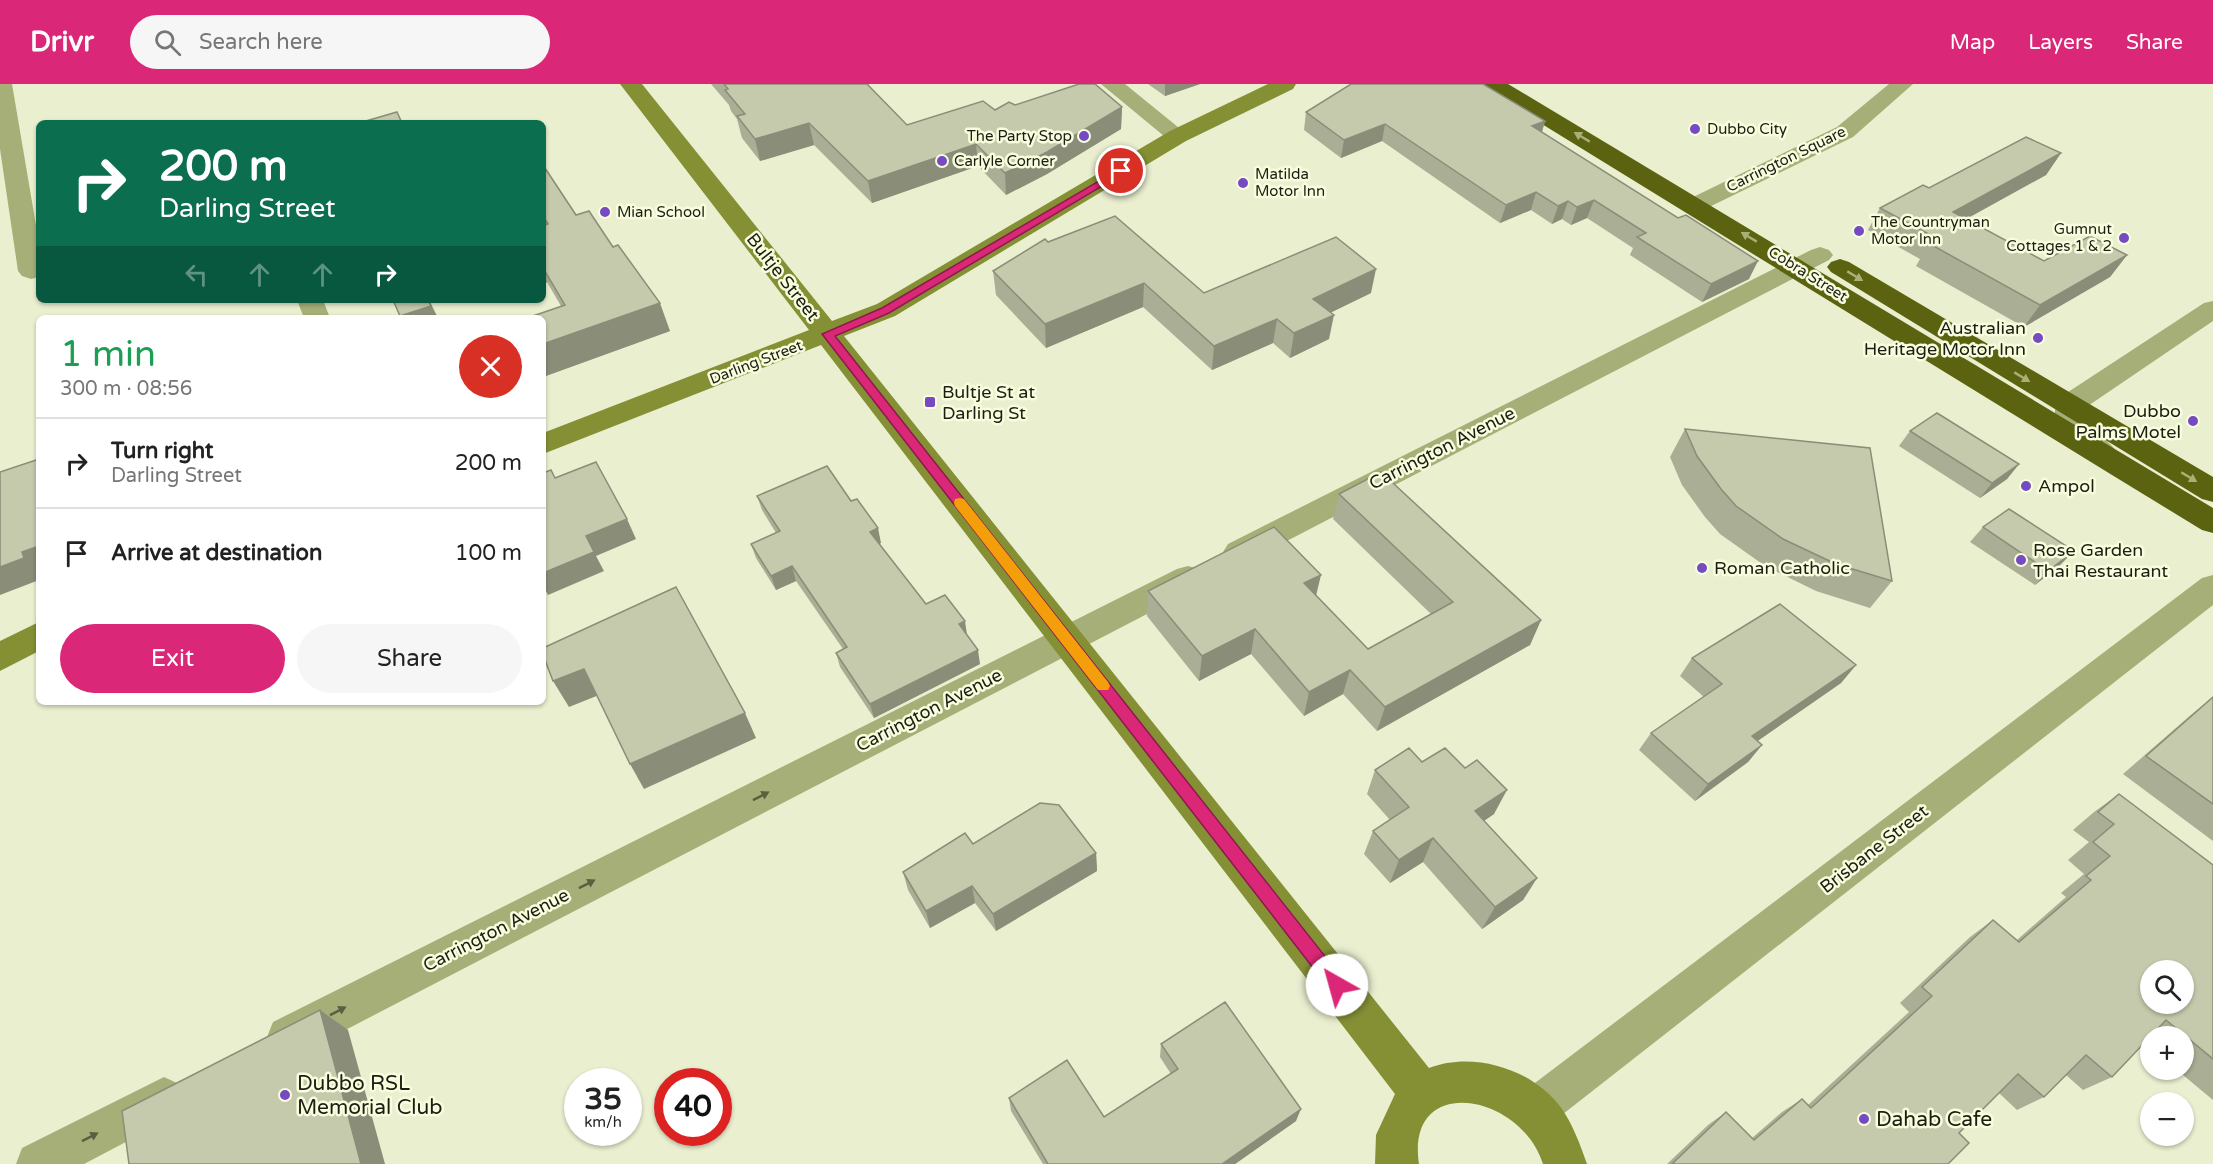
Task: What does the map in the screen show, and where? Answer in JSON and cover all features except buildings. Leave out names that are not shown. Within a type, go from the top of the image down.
[{"type":"highway","name":"Cobra Street","points":[[1493,84],[1706,199],[1809,261],[2069,405],[2213,491]]},
{"type":"highway","name":"Cobra Street","points":[[1534,84],[1706,199]]},
{"type":"highway","name":"Cobra Street","points":[[1809,261],[2156,488],[2213,522]]},
{"type":"street","points":[[1,84],[31,271],[36,270]]},
{"type":"street","name":"Bultje Street","points":[[632,84],[1422,1094]]},
{"type":"street","points":[[1112,84],[1178,136]]},
{"type":"street","name":"Darling Street","points":[[1178,136],[1248,84]]},
{"type":"street","name":"Darling Street","points":[[546,443],[828,334],[895,305],[1178,136],[1285,84]]},
{"type":"street","name":"Carrington Square","points":[[1706,199],[1845,132],[1902,84]]},
{"type":"street","name":"Carrington Avenue","points":[[260,1051],[1809,261]]},
{"type":"street","points":[[2156,488],[2087,440],[2067,420],[2066,412],[2069,405],[2213,309]]},
{"type":"street","name":"Brisbane Street","points":[[1534,1110],[2213,587]]},
{"type":"street","points":[[0,643],[36,636]]},
{"type":"street","points":[[0,657],[36,637]]},
{"type":"street","points":[[1397,1164],[1398,1132],[1407,1111],[1422,1094],[1442,1083],[1465,1080],[1489,1083],[1514,1094],[1534,1110],[1553,1135],[1565,1164]]},
{"type":"street","points":[[38,1164],[196,1083]]},
{"type":"slow traffic","points":[[960,503],[1103,686]]},
{"type":"place","name":"Dubbo City","points":[[1695,129]]},
{"type":"place","name":"The Party Stop","points":[[1084,136]]},
{"type":"place","name":"Carlyle Corner","points":[[942,161]]},
{"type":"place","name":"Matilda Motor Inn","points":[[1243,183]]},
{"type":"place","name":"Mian School","points":[[605,212]]},
{"type":"place","name":"The Countryman Motor Inn","points":[[1859,231]]},
{"type":"place","name":"Gumnut Cottages 1 & 2","points":[[2124,238]]},
{"type":"place","name":"Australian Heritage Motor Inn","points":[[2038,338]]},
{"type":"place","name":"Bultje St at Darling St","points":[[930,402]]},
{"type":"place","name":"Dubbo Palms Motel","points":[[2193,421]]},
{"type":"place","name":"Ampol","points":[[2026,486]]},
{"type":"place","name":"Rose Garden Thai Restaurant","points":[[2021,560]]},
{"type":"place","name":"Roman Catholic","points":[[1702,568]]},
{"type":"place","name":"Dubbo RSL Memorial Club","points":[[285,1095]]},
{"type":"place","name":"Dahab Cafe","points":[[1864,1119]]},
{"type":"route","points":[[1121,171],[886,310],[828,334],[1337,985]]}]
